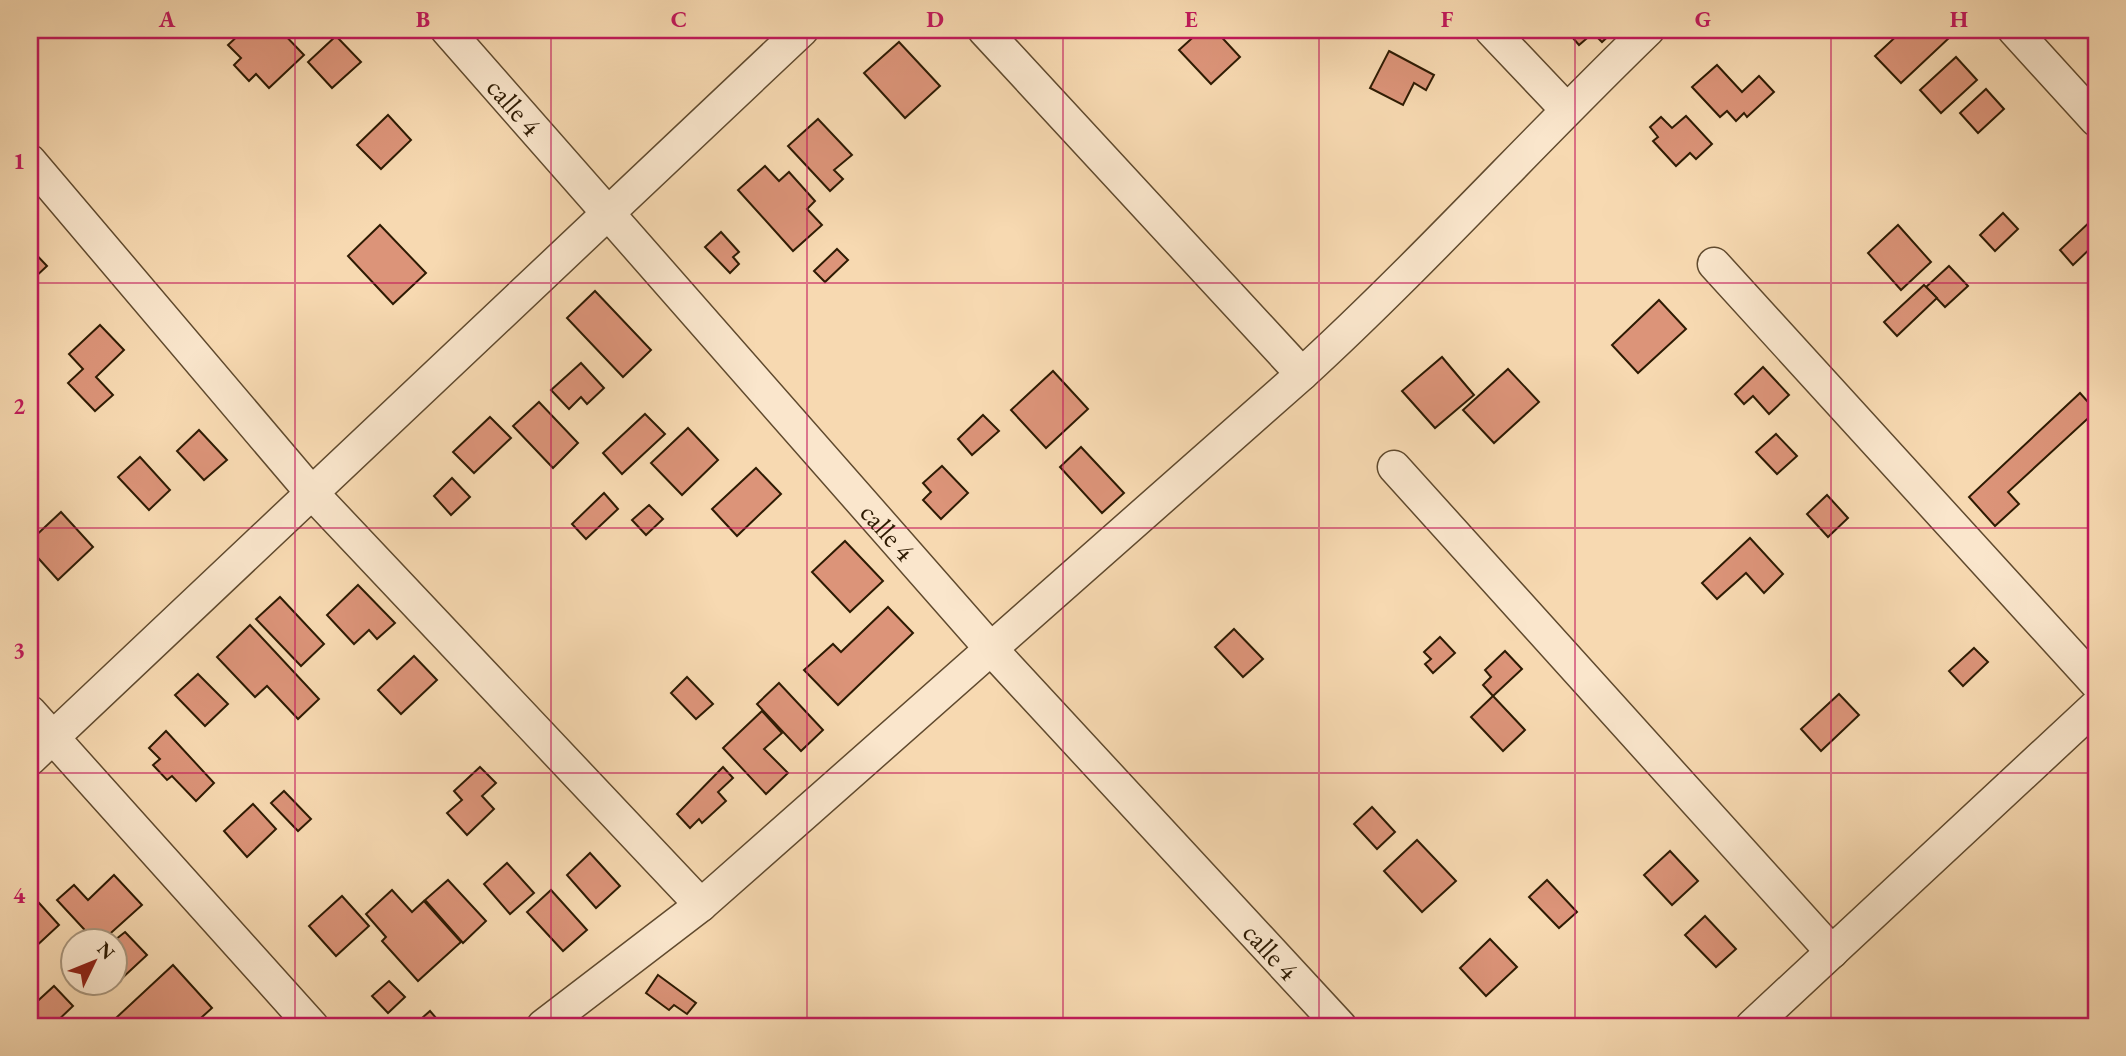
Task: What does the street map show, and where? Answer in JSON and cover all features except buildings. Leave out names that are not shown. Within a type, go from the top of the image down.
[{"type":"street","name":"calle 4","points":[[447,30],[992,649],[1340,1026]]},
{"type":"street","points":[[41,748],[802,30]]},
{"type":"street","points":[[984,30],[1302,374]]},
{"type":"street","points":[[1491,30],[1566,109]]},
{"type":"street","points":[[543,1026],[701,905],[1302,374],[1366,315],[1566,109],[1648,30]]},
{"type":"street","points":[[2014,30],[2096,120]]},
{"type":"street","points":[[30,161],[311,492],[701,905]]},
{"type":"street","points":[[1714,264],[2096,683]]},
{"type":"street","points":[[1394,467],[1832,952]]},
{"type":"street","points":[[1752,1026],[2096,706]]},
{"type":"street","points":[[30,712],[41,748],[313,1026]]}]
